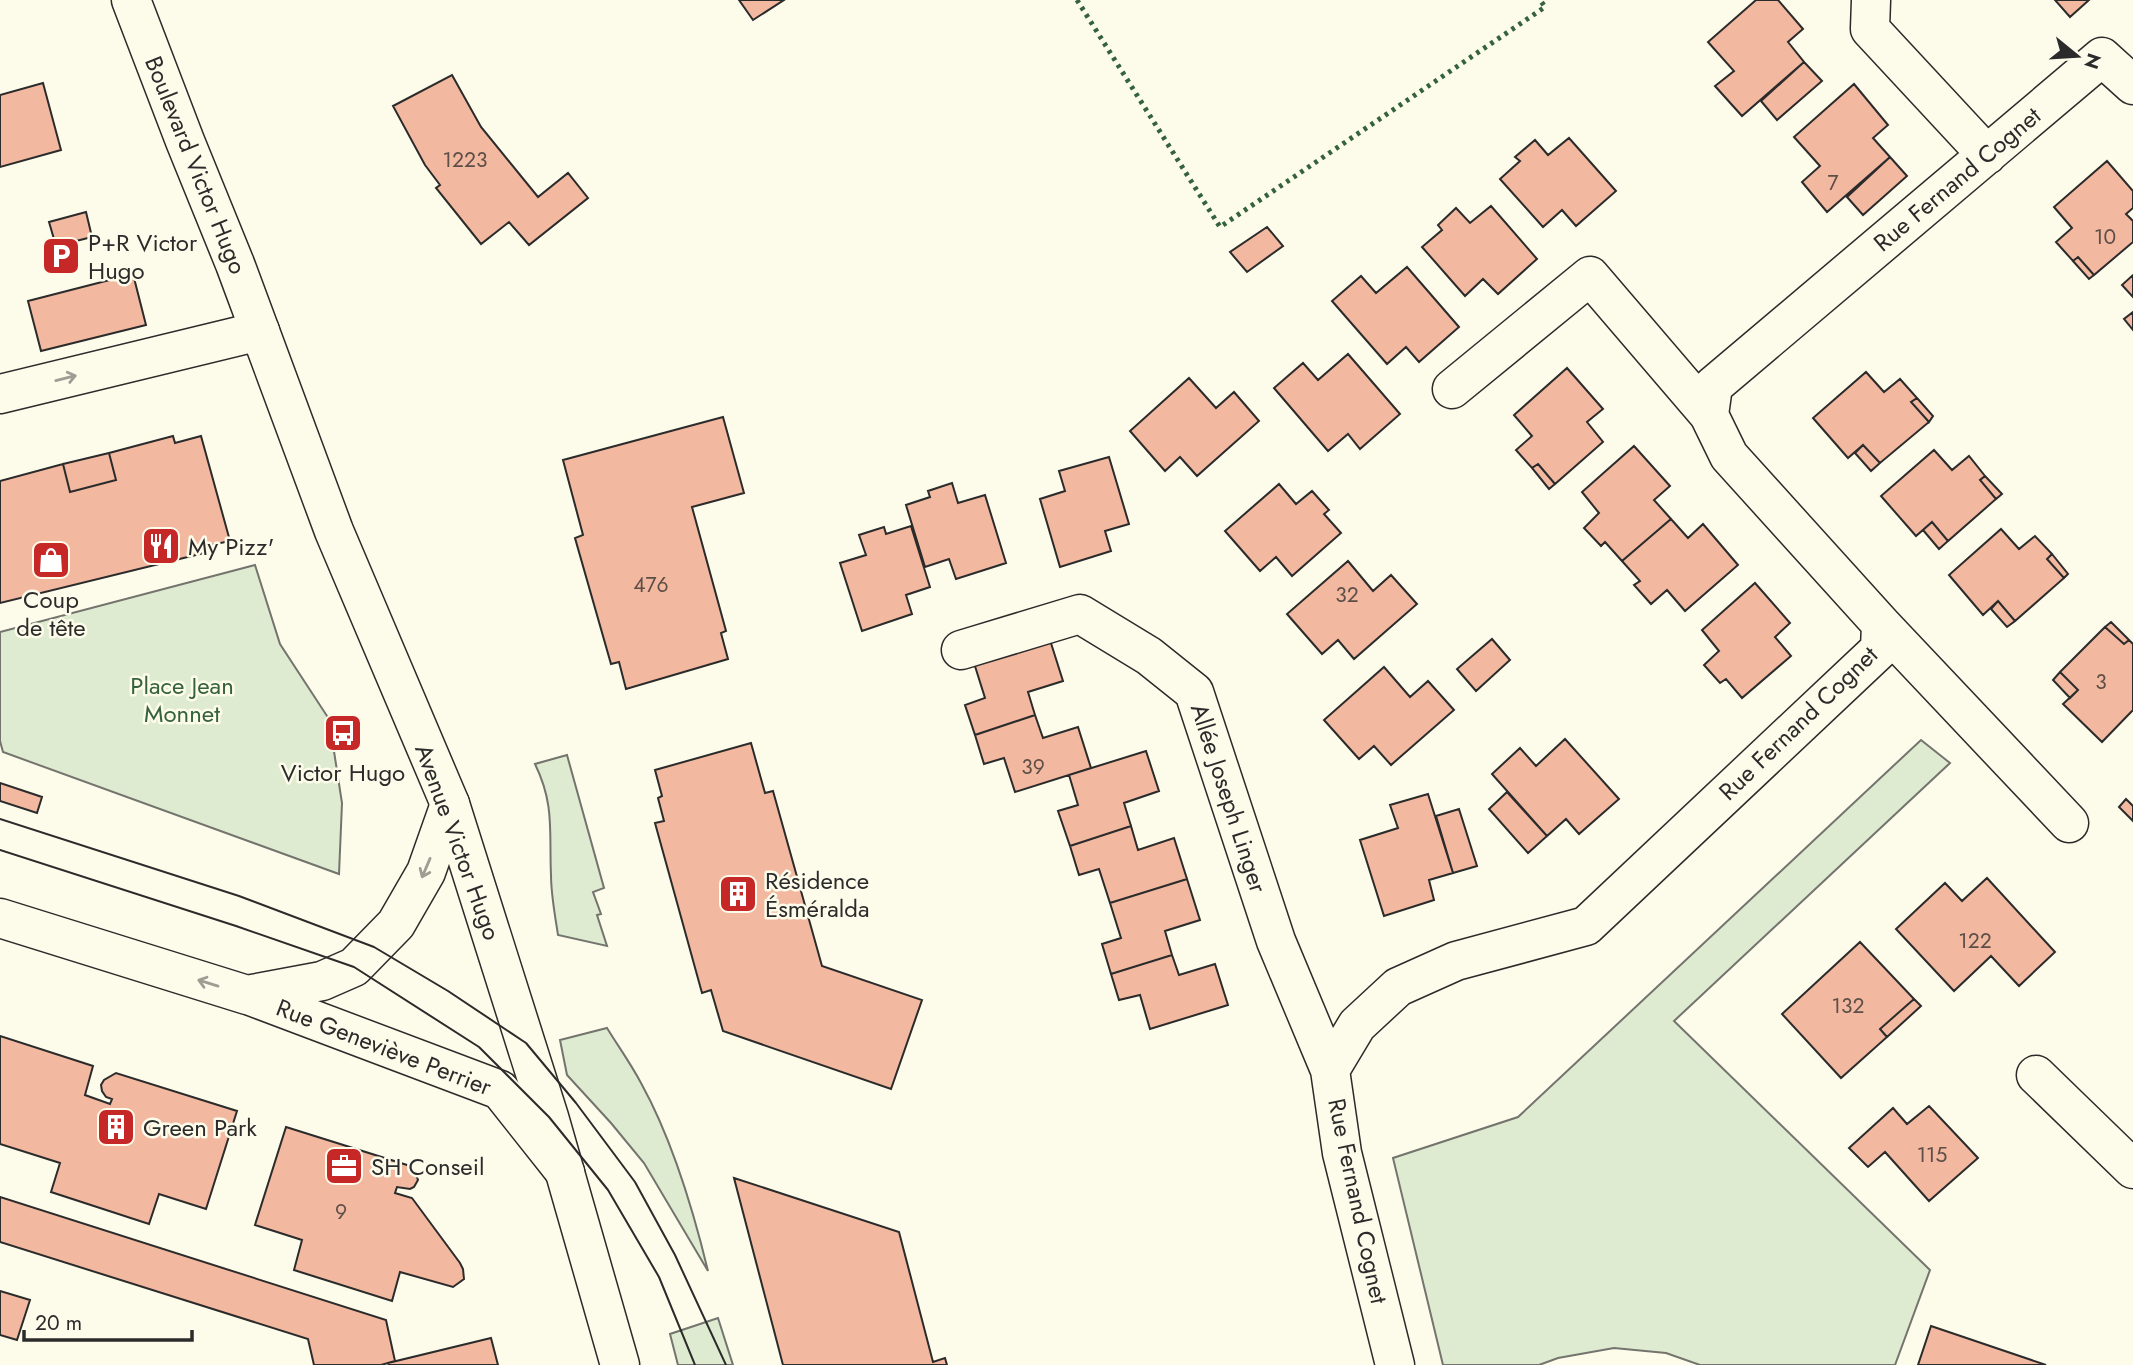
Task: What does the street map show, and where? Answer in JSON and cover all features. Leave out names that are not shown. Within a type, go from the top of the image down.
[{"type":"street","name":"Boulevard Victor Hugo","points":[[131,0],[260,331]]},
{"type":"street","points":[[1871,0],[1870,29],[1987,155]]},
{"type":"street","name":"Rue Fernand Cognet","points":[[1395,1365],[1342,1153],[1330,1070],[1357,1025],[1398,987],[1456,961],[1586,926],[1880,649],[1881,624],[1729,456],[1709,415],[1713,386],[2102,57],[2133,85]]},
{"type":"street","points":[[1452,389],[1590,276],[1709,415]]},
{"type":"street","points":[[0,394],[260,331]]},
{"type":"street","name":"Avenue Victor Hugo","points":[[260,331],[334,531],[450,804],[566,1174],[620,1365]]},
{"type":"street","name":"Allée Joseph Linger","points":[[961,650],[1080,614],[1149,656],[1194,692],[1276,942],[1330,1070]]},
{"type":"street","points":[[1881,624],[2069,823]]},
{"type":"street","name":"Rue Geneviève Perrier","points":[[247,995],[322,981],[354,968],[396,924],[426,872],[450,804]]},
{"type":"street","name":"Rue Geneviève Perrier","points":[[0,918],[247,995],[500,1090],[566,1174]]},
{"type":"street","points":[[2036,1075],[2133,1169]]},
{"type":"green space","name":"Place Jean Monnet","points":[[255,565],[280,644],[329,719],[342,803],[339,874],[3,752],[0,741],[0,632]]},
{"type":"green space","points":[[1921,740],[1950,763],[1674,1021],[1930,1270],[1895,1365],[1700,1365],[1666,1353],[1614,1348],[1558,1358],[1539,1365],[1443,1365],[1393,1158],[1518,1117]]},
{"type":"green space","points":[[567,755],[604,888],[593,892],[601,914],[597,915],[607,946],[558,935],[552,890],[548,806],[535,764]]},
{"type":"green space","points":[[607,1028],[637,1076],[672,1151],[696,1223],[708,1271],[644,1163],[567,1075],[560,1040]]},
{"type":"green space","points":[[718,1318],[733,1365],[678,1365],[670,1334]]},
{"type":"building","points":[[739,0],[784,0],[753,20]]},
{"type":"building","points":[[1756,0],[1778,0],[1803,29],[1788,42],[1804,62],[1742,116],[1715,86],[1734,71],[1708,42]]},
{"type":"building","points":[[2055,0],[2089,0],[2070,17]]},
{"type":"building","points":[[1804,62],[1822,81],[1777,120],[1761,101]]},
{"type":"building","points":[[452,75],[481,127],[538,197],[568,173],[588,198],[529,245],[509,222],[481,244],[436,188],[440,185],[425,165],[393,106]]},
{"type":"building","points":[[43,83],[61,150],[0,167],[0,95]]},
{"type":"building","points":[[1854,84],[1888,125],[1873,138],[1890,157],[1827,212],[1802,182],[1820,166],[1794,137]]},
{"type":"building","points":[[1569,138],[1616,191],[1576,226],[1562,210],[1543,227],[1500,179],[1520,161],[1515,157],[1535,140],[1548,155]]},
{"type":"building","points":[[1890,157],[1907,176],[1863,215],[1847,197]]},
{"type":"building","points":[[2107,161],[2133,191],[2133,208],[2126,214],[2133,221],[2133,242],[2094,275],[2078,257],[2073,261],[2056,242],[2072,228],[2054,207]]},
{"type":"building","points":[[1491,206],[1537,259],[1498,294],[1483,279],[1465,296],[1422,247],[1442,230],[1438,225],[1456,208],[1470,223]]},
{"type":"building","points":[[86,212],[92,237],[56,246],[49,222]]},
{"type":"building","points":[[1267,227],[1283,246],[1247,272],[1230,252]]},
{"type":"building","points":[[2078,257],[2094,275],[2089,279],[2073,261]]},
{"type":"building","points":[[1407,267],[1459,327],[1419,362],[1406,347],[1387,364],[1332,301],[1361,276],[1376,293]]},
{"type":"building","points":[[133,274],[146,325],[41,351],[28,301]]},
{"type":"building","points":[[2133,275],[2133,297],[2122,285]]},
{"type":"building","points":[[2133,312],[2133,330],[2124,319]]},
{"type":"building","points":[[1348,354],[1400,414],[1360,449],[1348,434],[1328,451],[1274,388],[1303,363],[1318,380]]},
{"type":"building","points":[[1567,368],[1603,409],[1587,422],[1603,442],[1555,484],[1538,464],[1532,468],[1516,450],[1532,436],[1514,415]]},
{"type":"building","points":[[1866,372],[1884,392],[1900,379],[1917,398],[1911,402],[1929,422],[1880,463],[1863,445],[1848,458],[1813,418]]},
{"type":"building","points":[[1189,378],[1216,408],[1234,392],[1259,421],[1197,476],[1180,457],[1165,471],[1130,431]]},
{"type":"building","points":[[1917,398],[1933,416],[1929,422],[1911,402]]},
{"type":"building","points":[[723,417],[744,493],[692,507],[726,631],[721,633],[728,659],[626,689],[619,662],[611,664],[575,538],[583,535],[563,460]]},
{"type":"building","points":[[173,436],[175,443],[201,436],[230,541],[202,547],[204,553],[0,603],[0,481],[63,464],[70,492],[116,480],[109,453]]},
{"type":"building","points":[[1863,445],[1880,463],[1871,471],[1855,453]]},
{"type":"building","points":[[1634,446],[1670,486],[1654,500],[1671,519],[1622,561],[1605,542],[1601,546],[1584,528],[1599,513],[1582,492]]},
{"type":"building","points":[[1934,450],[1952,470],[1969,456],[1985,476],[1980,480],[1996,499],[1948,541],[1932,522],[1916,536],[1881,496]]},
{"type":"building","points":[[109,453],[116,480],[70,492],[63,464]]},
{"type":"building","points":[[1109,457],[1129,524],[1105,531],[1111,551],[1060,567],[1040,499],[1065,491],[1059,471]]},
{"type":"building","points":[[1538,464],[1555,484],[1549,489],[1532,468]]},
{"type":"building","points":[[1985,476],[2002,494],[1996,499],[1980,480]]},
{"type":"building","points":[[952,483],[958,503],[985,495],[1006,563],[956,579],[949,559],[925,567],[906,505],[930,497],[928,491]]},
{"type":"building","points":[[1279,484],[1296,504],[1312,491],[1329,510],[1324,514],[1341,533],[1292,576],[1276,557],[1260,571],[1225,531]]},
{"type":"building","points":[[1671,519],[1688,538],[1703,524],[1738,565],[1685,611],[1667,590],[1651,604],[1634,585],[1640,581],[1622,561]]},
{"type":"building","points":[[1932,522],[1948,541],[1939,549],[1923,530]]},
{"type":"building","points":[[911,526],[930,587],[906,595],[912,614],[862,631],[840,563],[866,555],[859,535],[884,527],[886,534]]},
{"type":"building","points":[[2001,529],[2019,549],[2035,536],[2052,554],[2047,559],[2064,578],[2015,621],[1998,601],[1983,615],[1949,575]]},
{"type":"building","points":[[2052,554],[2068,574],[2064,578],[2047,559]]},
{"type":"building","points":[[1348,561],[1373,591],[1391,575],[1417,604],[1354,659],[1338,640],[1322,654],[1287,614]]},
{"type":"building","points":[[1755,583],[1790,623],[1775,637],[1791,656],[1742,698],[1726,679],[1720,683],[1704,665],[1719,651],[1702,630]]},
{"type":"building","points":[[1998,601],[2015,621],[2007,627],[1991,609]]},
{"type":"building","points":[[2111,622],[2129,640],[2124,644],[2105,627]]},
{"type":"building","points":[[2105,627],[2124,644],[2129,640],[2133,644],[2133,710],[2102,742],[2063,704],[2078,690],[2060,672]]},
{"type":"building","points":[[1492,639],[1510,660],[1476,691],[1457,669]]},
{"type":"building","points":[[1050,640],[1063,681],[1028,692],[1035,715],[975,735],[965,705],[985,698],[974,663]]},
{"type":"building","points":[[1384,667],[1410,697],[1428,681],[1454,710],[1391,765],[1374,746],[1359,759],[1324,720]]},
{"type":"building","points":[[2060,672],[2078,690],[2070,698],[2053,680]]},
{"type":"building","points":[[1035,715],[1043,738],[1078,727],[1091,768],[1015,792],[1004,758],[984,764],[975,735]]},
{"type":"building","points":[[1565,739],[1619,799],[1579,834],[1566,819],[1547,836],[1492,774],[1520,748],[1536,766]]},
{"type":"building","name":"Résidence Ésméralda","points":[[751,743],[765,793],[773,791],[822,966],[922,1000],[891,1089],[723,1031],[711,990],[702,993],[655,823],[664,821],[658,798],[662,796],[655,770]]},
{"type":"building","points":[[1146,751],[1159,791],[1124,803],[1131,826],[1070,846],[1058,811],[1078,805],[1069,775]]},
{"type":"building","points":[[0,783],[42,797],[37,813],[0,801]]},
{"type":"building","points":[[1507,792],[1547,836],[1528,853],[1489,809]]},
{"type":"building","points":[[1428,794],[1453,873],[1429,880],[1434,900],[1384,916],[1360,840],[1398,828],[1390,805]]},
{"type":"building","points":[[2126,799],[2133,806],[2133,821],[2119,807]]},
{"type":"building","points":[[1459,809],[1477,866],[1453,873],[1436,816]]},
{"type":"building","points":[[1131,826],[1138,850],[1174,838],[1187,879],[1110,903],[1099,869],[1079,875],[1070,846]]},
{"type":"building","points":[[1987,878],[2055,952],[2019,986],[1991,956],[1954,991],[1896,929],[1945,883],[1962,901]]},
{"type":"building","points":[[1187,879],[1200,920],[1165,931],[1172,955],[1111,974],[1102,944],[1121,938],[1110,903]]},
{"type":"building","points":[[1860,942],[1914,999],[1880,1029],[1887,1037],[1841,1078],[1782,1014]]},
{"type":"building","points":[[1172,955],[1179,975],[1215,964],[1228,1005],[1150,1029],[1140,995],[1119,1000],[1111,974]]},
{"type":"building","points":[[1914,999],[1921,1006],[1887,1037],[1880,1029]]},
{"type":"building","name":"Green Park","points":[[0,1036],[93,1066],[85,1095],[110,1104],[112,1099],[106,1097],[101,1085],[116,1073],[237,1111],[206,1209],[159,1194],[149,1224],[51,1192],[60,1163],[0,1144]]},
{"type":"building","points":[[1929,1106],[1978,1158],[1929,1201],[1885,1152],[1868,1167],[1849,1148],[1893,1108],[1907,1124]]},
{"type":"building","name":"Green Park","points":[[286,1127],[407,1165],[414,1170],[418,1180],[414,1187],[397,1187],[395,1193],[412,1198],[460,1263],[464,1279],[453,1287],[400,1272],[392,1301],[294,1270],[302,1240],[255,1225]]},
{"type":"building","points":[[734,1178],[899,1232],[933,1362],[945,1358],[947,1365],[783,1365]]},
{"type":"building","points":[[0,1197],[386,1320],[395,1361],[381,1365],[314,1365],[308,1339],[0,1242]]},
{"type":"building","points":[[0,1291],[30,1300],[17,1340],[0,1335]]},
{"type":"building","points":[[1931,1326],[2046,1365],[1918,1365]]},
{"type":"building","points":[[491,1338],[498,1365],[388,1363]]},
{"type":"tram line","points":[[0,819],[239,896],[374,947],[448,991],[526,1043],[576,1103],[635,1182],[675,1255],[726,1365]]},
{"type":"tram line","points":[[0,850],[354,967],[479,1047],[549,1117],[608,1190],[659,1277],[695,1365]]},
{"type":"hedge","points":[[1077,0],[1220,227],[1545,7],[1540,0]]},
{"type":"place","name":"P+R Victor Hugo","points":[[61,256]]},
{"type":"place","name":"My Pizz'","points":[[161,546]]},
{"type":"place","name":"Coup de tête","points":[[51,560]]},
{"type":"place","name":"Victor Hugo","points":[[343,733]]},
{"type":"place","name":"Résidence Ésméralda","points":[[738,894]]},
{"type":"place","name":"Green Park","points":[[116,1127]]},
{"type":"place","name":"SH Conseil","points":[[344,1166]]}]
